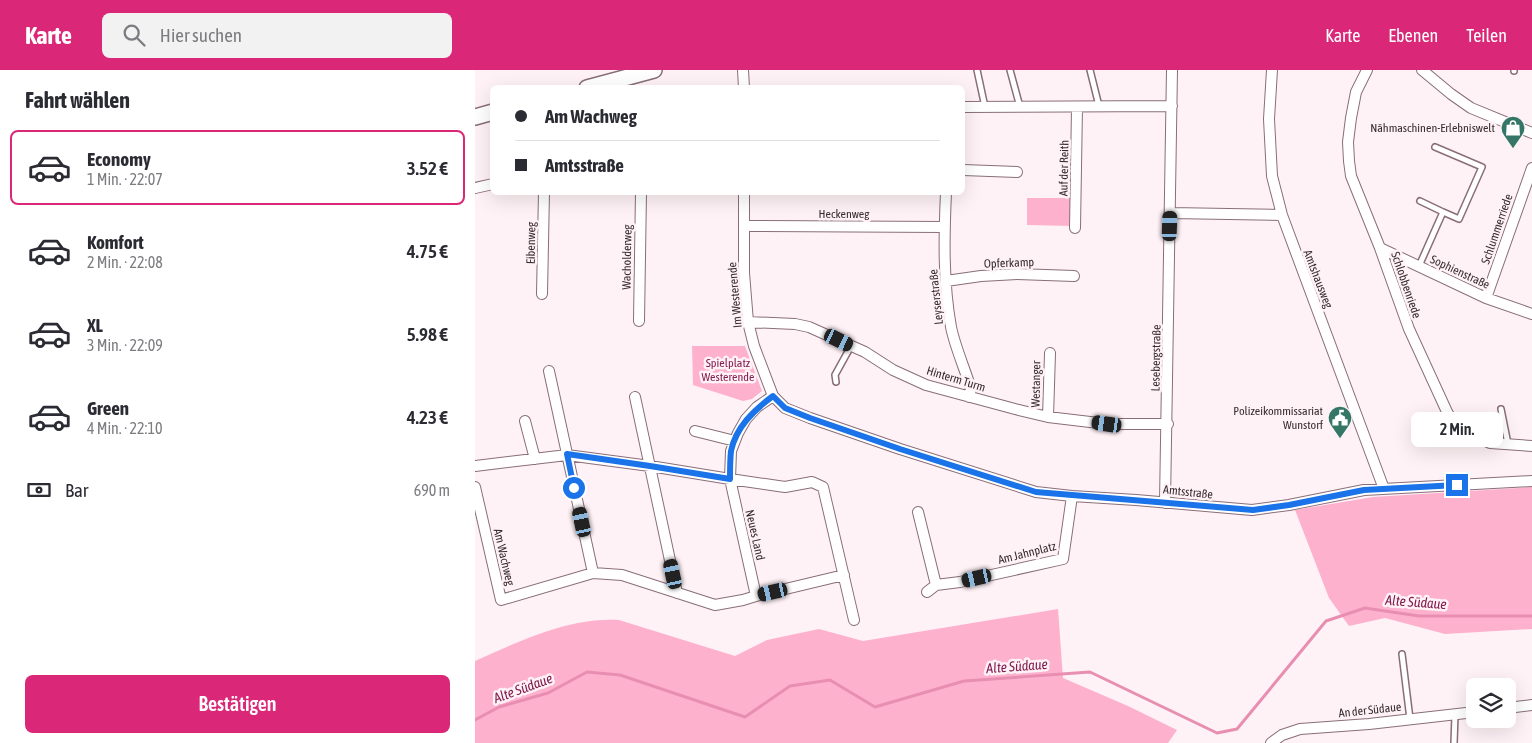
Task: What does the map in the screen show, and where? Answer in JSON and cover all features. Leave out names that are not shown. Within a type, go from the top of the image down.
[{"type":"main road","points":[[598,85],[654,70]]},
{"type":"main road","points":[[475,117],[490,113]]},
{"type":"street","points":[[743,70],[744,85]]},
{"type":"street","name":"Lesebergstraße","points":[[1165,503],[1168,424],[1172,70]]},
{"type":"street","name":"Schlobbenriede","points":[[1367,70],[1356,92],[1351,118],[1348,142],[1351,176],[1380,248],[1409,329],[1448,414],[1462,429],[1490,443],[1532,446]]},
{"type":"street","points":[[1422,70],[1471,108],[1532,133]]},
{"type":"street","name":"Amtshausweg","points":[[1271,75],[1269,119],[1272,176],[1282,215],[1384,489]]},
{"type":"street","points":[[965,107],[1077,108],[1172,106]]},
{"type":"street","name":"Auf der Reith","points":[[1075,228],[1077,108]]},
{"type":"street","name":"Schlummerriede","points":[[1486,298],[1532,168]]},
{"type":"street","points":[[965,170],[1017,172]]},
{"type":"street","points":[[475,188],[490,185]]},
{"type":"street","name":"Eibenweg","points":[[543,294],[544,195]]},
{"type":"street","name":"Wacholderweg","points":[[639,321],[641,195]]},
{"type":"street","name":"Im Westerende","points":[[744,195],[744,272],[748,322],[754,346],[773,396]]},
{"type":"street","name":"Leyserstraße","points":[[946,195],[944,227],[945,281],[951,328],[971,389],[969,397]]},
{"type":"street","points":[[1171,213],[1282,215]]},
{"type":"street","name":"Heckenweg","points":[[744,226],[944,227]]},
{"type":"street","name":"Sophienstraße","points":[[1380,248],[1486,298],[1532,314]]},
{"type":"street","name":"Opferkamp","points":[[945,281],[1017,274],[1074,276]]},
{"type":"street","name":"Hinterm Turm","points":[[748,322],[795,324],[809,327],[851,346],[893,370],[926,385],[1048,417],[1107,424],[1168,424]]},
{"type":"street","name":"Westanger","points":[[1048,417],[1050,352]]},
{"type":"street","points":[[549,370],[593,573]]},
{"type":"street","name":"Amtsstraße","points":[[773,396],[785,408],[793,411],[900,449],[1036,492],[1253,510],[1364,490],[1532,481]]},
{"type":"street","name":"Neues Land","points":[[756,596],[730,479],[731,451],[746,419],[757,407],[773,396]]},
{"type":"street","points":[[635,397],[677,592]]},
{"type":"street","points":[[525,421],[535,459]]},
{"type":"street","points":[[695,431],[735,441]]},
{"type":"street","points":[[475,466],[567,454],[785,487],[812,482],[823,487],[854,620]]},
{"type":"street","name":"Am Wachweg","points":[[475,487],[501,600],[593,573],[621,575],[715,605],[756,596]]},
{"type":"street","name":"Am Jahnplatz","points":[[927,592],[936,586],[1063,559],[1072,496]]},
{"type":"street","points":[[918,512],[936,586]]},
{"type":"street","points":[[756,596],[844,575]]},
{"type":"street","points":[[1516,707],[1532,706]]},
{"type":"street","name":"An der Südaue","points":[[1271,743],[1282,735],[1300,729],[1466,713]]},
{"type":"lane","points":[[977,70],[985,107]]},
{"type":"lane","points":[[1010,70],[1020,108]]},
{"type":"lane","points":[[1090,70],[1100,107]]},
{"type":"lane","points":[[1420,201],[1459,219],[1482,167],[1435,147]]},
{"type":"lane","points":[[1419,266],[1443,212]]},
{"type":"lane","points":[[836,382],[835,375],[851,346]]},
{"type":"lane","points":[[1501,409],[1509,445]]},
{"type":"lane","points":[[1401,654],[1410,719]]},
{"type":"lane","points":[[1454,743],[1455,714]]},
{"type":"green space","points":[[1027,198],[1074,198],[1073,226],[1027,225]]},
{"type":"green space","name":"Spielplatz Westerende","points":[[692,346],[745,346],[762,391],[752,399],[743,401],[693,385]]},
{"type":"green space","points":[[1532,487],[1532,629],[1445,634],[1385,618],[1349,626],[1329,598],[1295,510],[1373,497]]},
{"type":"green space","points":[[1058,609],[1063,678],[1128,706],[1177,730],[1168,743],[475,743],[475,661],[527,638],[563,626],[600,620],[619,620],[735,656],[767,640],[819,629],[863,641]]},
{"type":"waterway","name":"Alte Südaue","points":[[475,720],[499,707],[548,693],[587,672],[620,675],[745,717],[790,686],[830,680],[875,707],[964,681],[1090,672],[1217,733],[1237,729],[1326,621],[1365,608],[1419,616],[1532,616]]},
{"type":"place","name":"Nähmaschinen-Erlebniswelt","points":[[1513,149]]},
{"type":"place","name":"Polizeikommissariat Wunstorf","points":[[1340,439]]},
{"type":"route","points":[[574,488],[567,454],[730,479],[731,451],[738,433],[746,419],[757,407],[773,396],[785,408],[810,418],[1036,492],[1253,510],[1364,490],[1457,485]]}]
